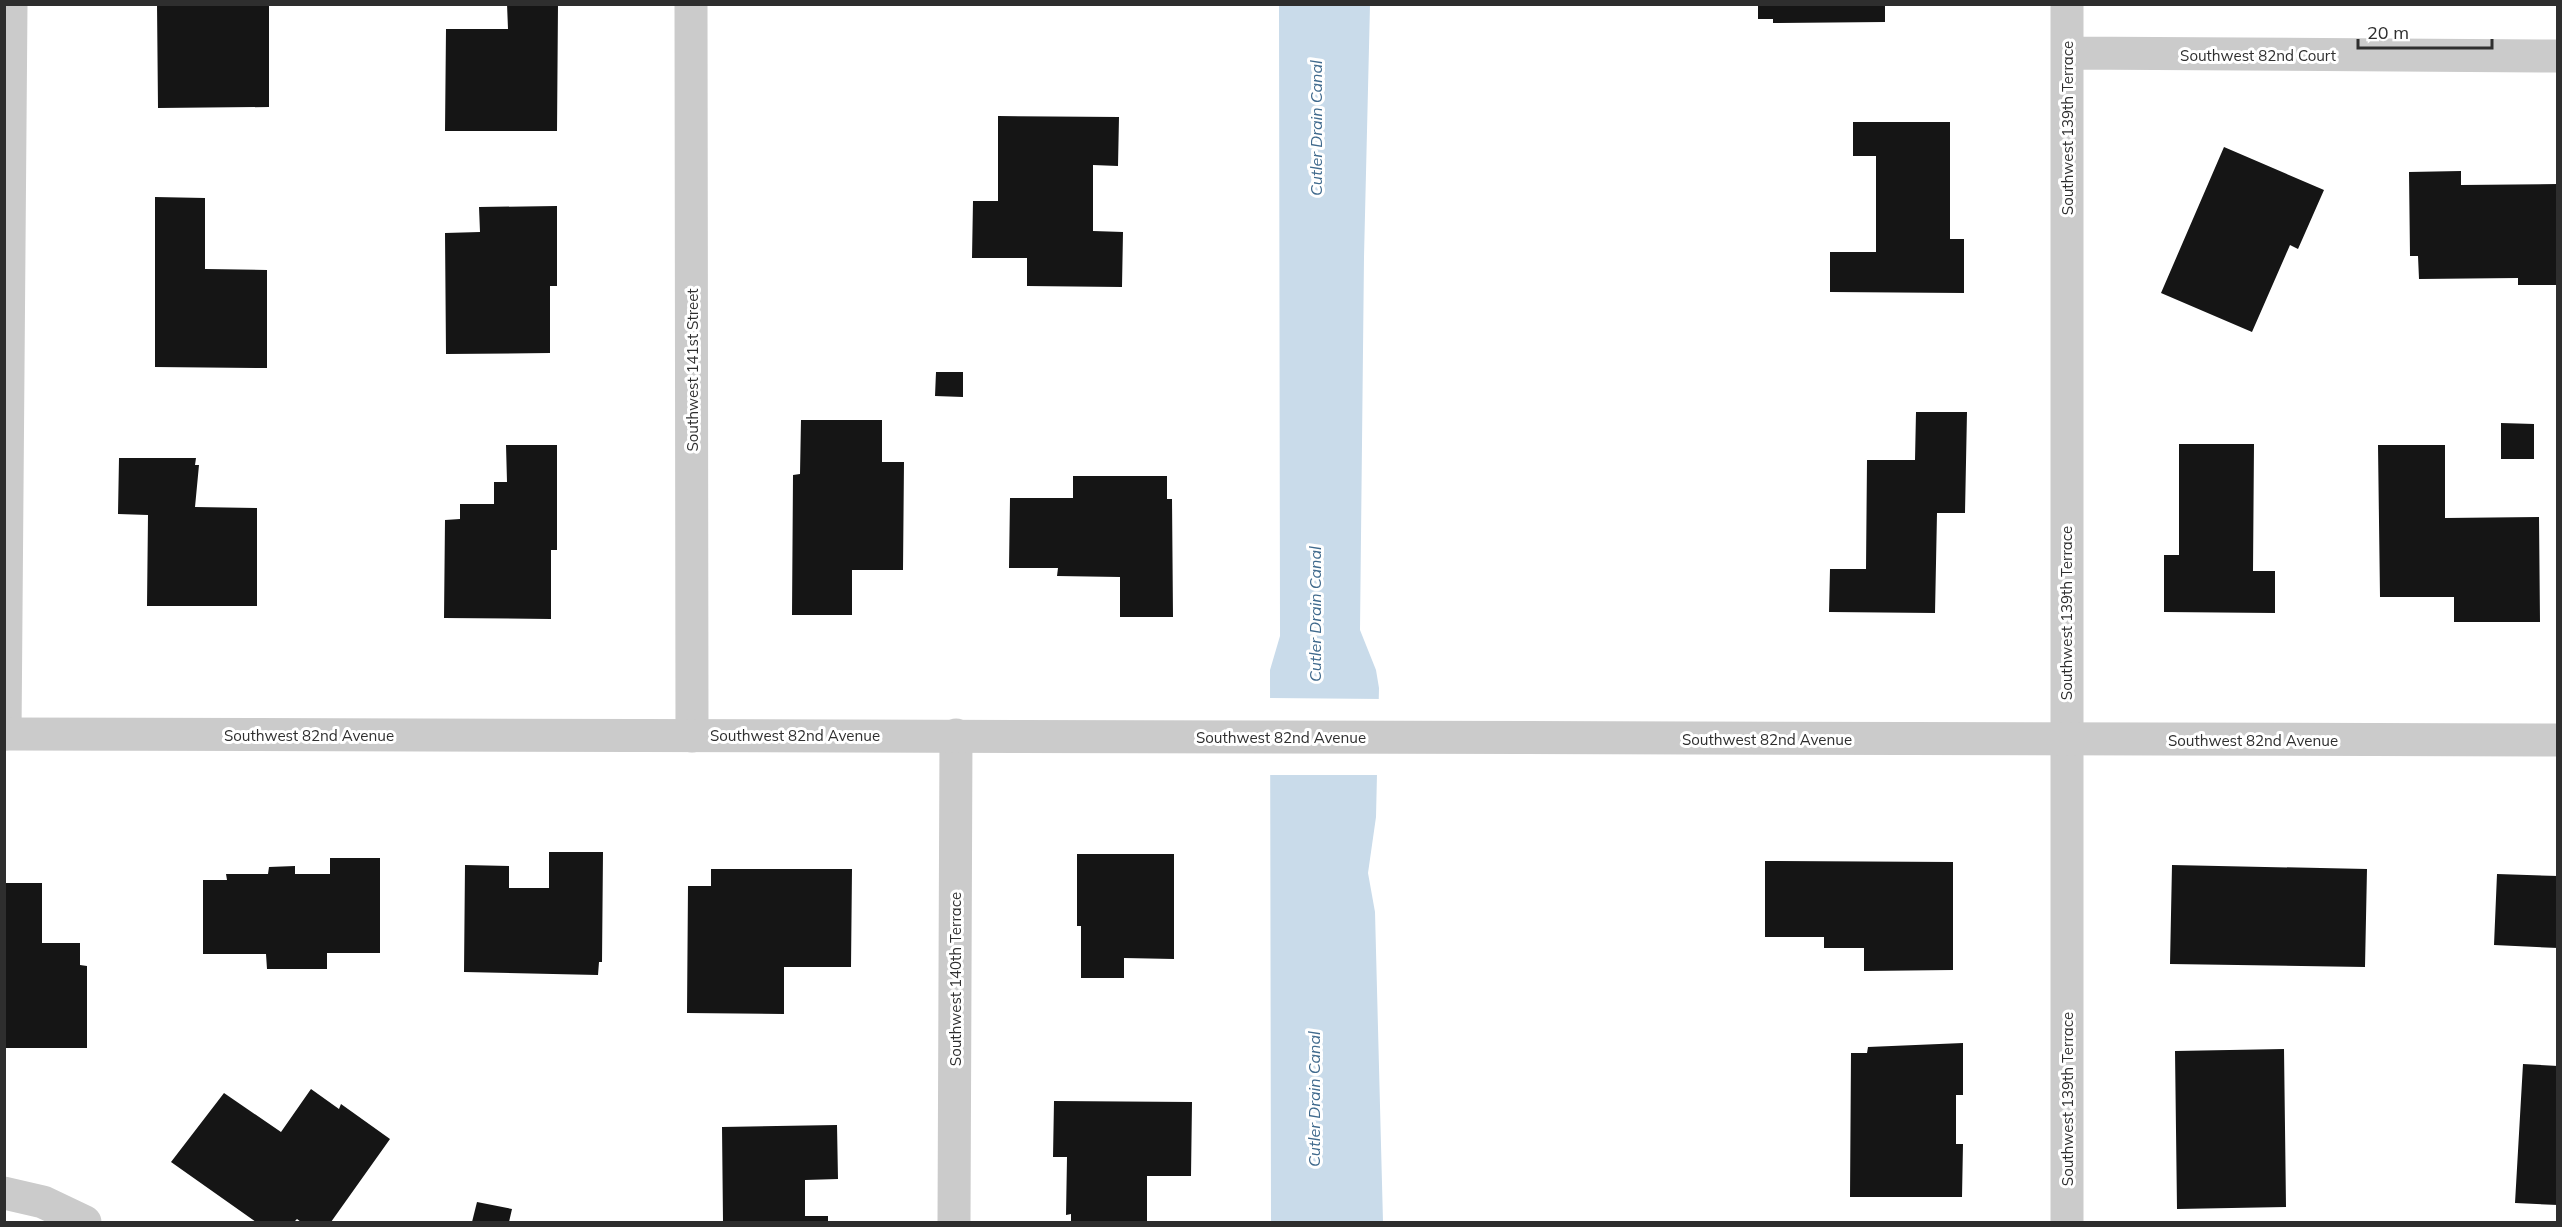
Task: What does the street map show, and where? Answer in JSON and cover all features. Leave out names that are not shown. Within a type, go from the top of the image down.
[{"type":"street","name":"Southwest 141st Street","points":[[691,4],[692,736]]},
{"type":"street","name":"Southwest 139th Terrace","points":[[2067,4],[2067,1222]]},
{"type":"street","points":[[5,734],[9,24]]},
{"type":"street","name":"Southwest 82nd Court","points":[[2067,53],[2558,56]]},
{"type":"street","name":"Southwest 82nd Avenue","points":[[5,734],[2558,740]]},
{"type":"street","name":"Southwest 140th Terrace","points":[[954,1222],[956,735]]},
{"type":"street","points":[[4,1193],[43,1202],[85,1222]]},
{"type":"water","name":"Cutler Drain Canal","points":[[1279,5],[1370,5],[1364,257],[1360,630],[1376,670],[1379,688],[1376,817],[1368,873],[1375,912],[1383,1222],[1271,1222],[1270,670],[1280,636]]},
{"type":"pier","points":[[1267,698],[1382,699],[1380,775],[1267,775]]},
{"type":"building","points":[[157,4],[269,4],[269,107],[158,108]]},
{"type":"building","points":[[507,4],[558,4],[557,131],[445,131],[446,29],[508,29]]},
{"type":"building","points":[[1758,4],[1885,4],[1885,22],[1773,23],[1773,19],[1758,19]]},
{"type":"building","points":[[998,116],[1119,117],[1118,166],[1093,165],[1093,231],[1123,232],[1122,287],[1027,286],[1027,258],[972,258],[973,201],[998,201]]},
{"type":"building","points":[[1853,122],[1950,122],[1950,239],[1964,239],[1964,293],[1830,292],[1830,252],[1876,252],[1876,156],[1853,156]]},
{"type":"building","points":[[2224,147],[2324,190],[2298,249],[2290,245],[2252,332],[2161,293]]},
{"type":"building","points":[[2461,171],[2461,185],[2558,184],[2558,285],[2518,285],[2518,278],[2419,279],[2418,256],[2410,256],[2409,172]]},
{"type":"building","points":[[155,197],[205,198],[205,269],[267,270],[267,368],[155,367]]},
{"type":"building","points":[[557,206],[557,286],[550,286],[550,353],[446,354],[445,233],[480,232],[479,207]]},
{"type":"building","points":[[936,372],[963,372],[963,397],[935,396]]},
{"type":"building","points":[[1916,412],[1967,412],[1965,513],[1937,513],[1935,613],[1829,612],[1830,569],[1866,569],[1867,460],[1915,460]]},
{"type":"building","points":[[801,420],[882,420],[882,462],[904,462],[903,570],[852,570],[852,615],[792,615],[793,475],[800,474]]},
{"type":"building","points":[[2501,423],[2534,424],[2534,459],[2501,459]]},
{"type":"building","points":[[2179,444],[2254,444],[2253,571],[2275,571],[2275,613],[2164,612],[2164,555],[2179,555]]},
{"type":"building","points":[[506,445],[557,445],[557,550],[551,550],[551,619],[444,618],[445,520],[460,519],[460,504],[494,504],[494,482],[507,482]]},
{"type":"building","points":[[2378,445],[2445,445],[2445,518],[2539,517],[2540,622],[2454,622],[2454,597],[2380,597]]},
{"type":"building","points":[[119,458],[196,458],[195,465],[199,465],[195,507],[257,508],[257,606],[147,606],[148,515],[118,514]]},
{"type":"building","points":[[1073,476],[1167,476],[1167,499],[1172,499],[1173,617],[1120,617],[1120,577],[1057,576],[1058,568],[1009,568],[1010,498],[1073,498]]},
{"type":"building","points":[[549,852],[603,852],[602,962],[599,962],[598,975],[464,972],[465,865],[509,866],[509,888],[549,888]]},
{"type":"building","points":[[1077,854],[1174,854],[1174,959],[1124,958],[1124,978],[1081,978],[1081,926],[1077,926]]},
{"type":"building","points":[[330,858],[380,858],[380,953],[327,953],[327,969],[267,969],[266,954],[203,954],[203,880],[227,880],[226,874],[268,874],[269,867],[295,866],[295,874],[330,874]]},
{"type":"building","points":[[1765,861],[1953,862],[1953,970],[1864,971],[1864,948],[1824,948],[1824,937],[1765,937]]},
{"type":"building","points":[[2172,865],[2367,869],[2365,967],[2170,964]]},
{"type":"building","points":[[711,869],[852,869],[851,967],[784,967],[784,1014],[687,1013],[688,886],[711,886]]},
{"type":"building","points":[[2497,874],[2558,876],[2558,948],[2494,945]]},
{"type":"building","points":[[5,883],[42,883],[42,943],[80,943],[80,965],[87,966],[87,1048],[5,1048]]},
{"type":"building","points":[[1963,1043],[1963,1095],[1956,1095],[1956,1144],[1963,1144],[1962,1197],[1850,1197],[1851,1053],[1867,1053],[1868,1047]]},
{"type":"building","points":[[2284,1049],[2286,1207],[2177,1209],[2175,1051]]},
{"type":"building","points":[[2523,1064],[2558,1066],[2558,1205],[2515,1203]]},
{"type":"building","points":[[311,1089],[339,1109],[341,1104],[390,1139],[331,1222],[301,1222],[297,1219],[294,1222],[256,1222],[171,1162],[224,1093],[281,1132]]},
{"type":"building","points":[[1054,1101],[1192,1102],[1191,1176],[1147,1176],[1147,1222],[1071,1222],[1071,1214],[1066,1215],[1067,1157],[1053,1157]]},
{"type":"building","points":[[837,1125],[838,1179],[805,1180],[805,1216],[828,1216],[828,1222],[723,1222],[722,1127]]},
{"type":"building","points":[[477,1202],[512,1209],[509,1222],[472,1222]]}]
